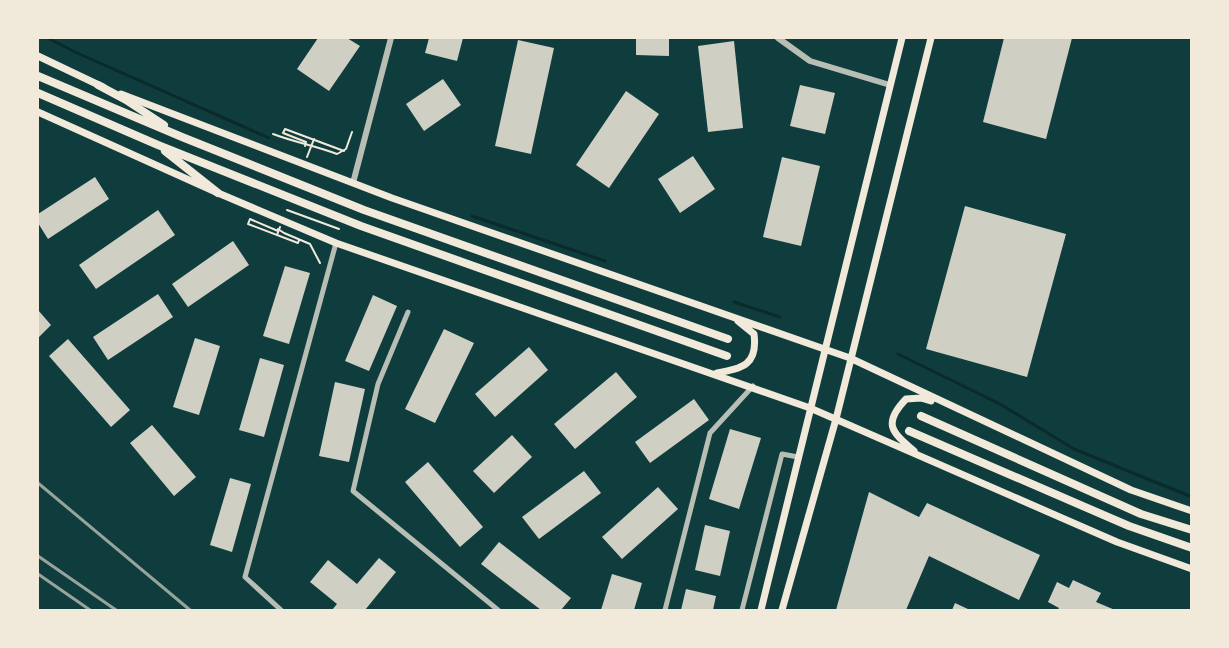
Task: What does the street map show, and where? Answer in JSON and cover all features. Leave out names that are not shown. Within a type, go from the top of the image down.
[{"type":"highway","points":[[38,76],[364,210],[728,339]]},
{"type":"highway","points":[[98,85],[126,100],[182,137]]},
{"type":"highway","points":[[38,93],[158,145],[361,226],[728,356]]},
{"type":"highway","points":[[158,145],[218,193]]},
{"type":"highway","points":[[921,416],[1141,514],[1191,530]]},
{"type":"highway","points":[[909,431],[1129,526],[1191,548]]},
{"type":"main road","points":[[761,610],[902,38]]},
{"type":"main road","points":[[782,610],[836,419],[931,38]]},
{"type":"main road","points":[[38,56],[98,85],[353,183],[850,358],[1131,490],[1191,511]]},
{"type":"main road","points":[[38,112],[336,243],[753,386],[836,419],[1117,542],[1191,569]]},
{"type":"main road","points":[[714,373],[740,369],[749,363],[753,355],[754,334],[731,316]]},
{"type":"main road","points":[[921,457],[894,431],[892,422],[894,411],[906,399],[921,398],[945,404]]},
{"type":"street","points":[[353,183],[391,38]]},
{"type":"street","points":[[778,38],[810,61],[890,85]]},
{"type":"street","points":[[281,610],[245,577],[336,243]]},
{"type":"street","points":[[408,312],[378,384],[353,491],[498,610]]},
{"type":"street","points":[[665,610],[710,433],[753,386]]},
{"type":"street","points":[[742,610],[782,454],[798,456]]},
{"type":"path","points":[[306,144],[283,133],[285,129],[344,151]]},
{"type":"path","points":[[273,134],[337,154],[344,151],[352,132]]},
{"type":"path","points":[[287,210],[339,229]]},
{"type":"path","points":[[247,215],[275,226],[284,233]]},
{"type":"path","points":[[299,240],[298,243],[248,224],[250,219],[310,244],[320,263]]},
{"type":"building","points":[[318,38],[347,38],[360,46],[329,91],[297,69]]},
{"type":"building","points":[[429,38],[463,38],[457,61],[425,53]]},
{"type":"building","points":[[636,38],[669,38],[669,56],[636,55]]},
{"type":"building","points":[[1004,38],[1072,38],[1046,139],[983,122]]},
{"type":"building","points":[[518,40],[554,48],[531,154],[495,146]]},
{"type":"building","points":[[734,41],[743,128],[708,132],[698,46]]},
{"type":"building","points":[[443,79],[461,105],[424,131],[406,104]]},
{"type":"building","points":[[800,85],[835,93],[825,134],[790,126]]},
{"type":"building","points":[[626,91],[659,114],[609,188],[576,165]]},
{"type":"building","points":[[693,156],[715,189],[680,213],[658,179]]},
{"type":"building","points":[[782,157],[820,166],[801,246],[763,237]]},
{"type":"building","points":[[95,177],[109,199],[48,239],[38,223],[38,214]]},
{"type":"building","points":[[965,206],[1066,234],[1027,377],[926,349]]},
{"type":"building","points":[[158,210],[175,235],[96,289],[79,265]]},
{"type":"building","points":[[233,241],[249,265],[188,307],[172,284]]},
{"type":"building","points":[[285,266],[310,273],[289,344],[263,336]]},
{"type":"building","points":[[158,294],[173,317],[108,360],[93,337]]},
{"type":"building","points":[[373,295],[397,306],[369,371],[345,361]]},
{"type":"building","points":[[38,310],[51,325],[38,338]]},
{"type":"building","points":[[444,329],[474,343],[435,423],[405,409]]},
{"type":"building","points":[[195,338],[220,346],[199,415],[173,407]]},
{"type":"building","points":[[68,339],[130,410],[111,427],[49,356]]},
{"type":"building","points":[[529,347],[548,370],[495,417],[475,394]]},
{"type":"building","points":[[260,358],[284,365],[264,437],[239,430]]},
{"type":"building","points":[[616,372],[637,397],[575,449],[554,424]]},
{"type":"building","points":[[335,382],[365,389],[349,462],[319,456]]},
{"type":"building","points":[[694,399],[709,420],[650,463],[635,442]]},
{"type":"building","points":[[152,425],[196,477],[174,496],[130,443]]},
{"type":"building","points":[[730,429],[761,438],[739,509],[709,499]]},
{"type":"building","points":[[512,435],[532,457],[494,493],[473,471]]},
{"type":"building","points":[[428,462],[483,527],[460,547],[405,482]]},
{"type":"building","points":[[584,471],[601,493],[539,539],[522,517]]},
{"type":"building","points":[[230,478],[251,484],[232,552],[210,545]]},
{"type":"building","points":[[658,487],[678,509],[622,559],[602,537]]},
{"type":"building","points":[[869,492],[919,517],[927,503],[1040,555],[1019,600],[929,556],[906,610],[836,610]]},
{"type":"building","points":[[705,525],[730,531],[720,576],[695,570]]},
{"type":"building","points":[[499,542],[571,598],[561,610],[541,610],[481,564]]},
{"type":"building","points":[[379,558],[396,572],[365,610],[332,610],[337,604],[310,582],[328,560],[357,584]]},
{"type":"building","points":[[612,574],[642,583],[634,610],[601,610]]},
{"type":"building","points":[[1073,580],[1101,593],[1096,602],[1115,610],[1058,610],[1059,608],[1048,602],[1057,582],[1069,588]]},
{"type":"building","points":[[686,589],[716,596],[713,610],[681,610]]},
{"type":"building","points":[[955,603],[970,610],[952,610]]},
{"type":"waterway","points":[[48,38],[269,138]]},
{"type":"waterway","points":[[472,216],[605,261]]},
{"type":"waterway","points":[[734,302],[780,317]]},
{"type":"waterway","points":[[898,354],[1000,404],[1074,449],[1192,497]]},
{"type":"railway","points":[[38,483],[190,610]]},
{"type":"railway","points":[[38,556],[116,610]]},
{"type":"railway","points":[[38,574],[90,610]]}]
